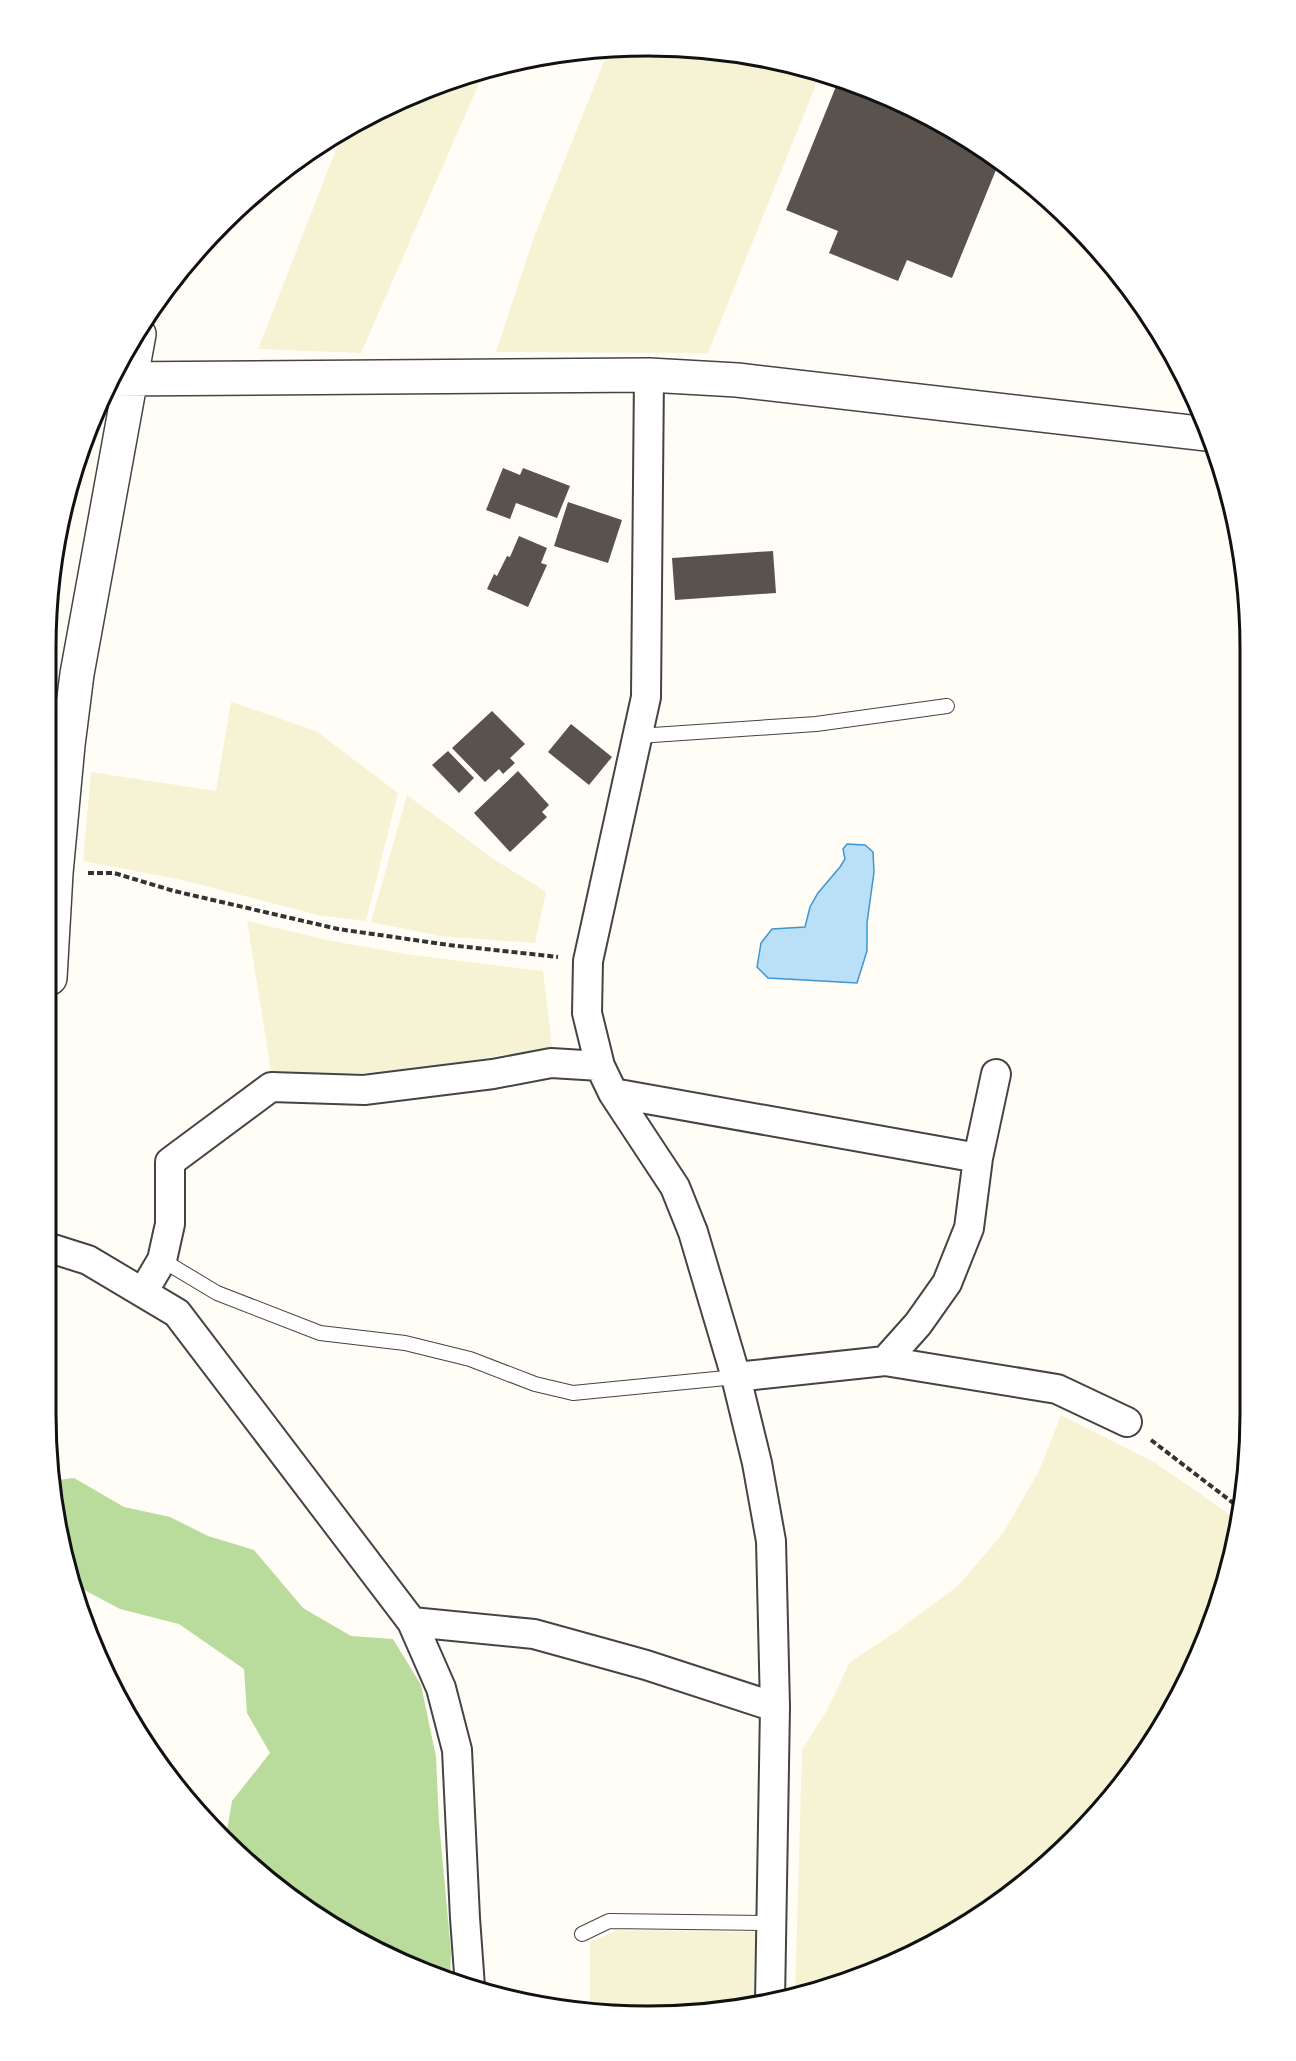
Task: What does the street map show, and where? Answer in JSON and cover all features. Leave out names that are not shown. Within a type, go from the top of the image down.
[{"type":"street","points":[[650,375],[646,697],[588,961],[587,1013],[600,1066],[613,1093],[675,1187],[693,1232],[736,1377],[757,1463],[771,1541],[775,1707],[770,1992]]},
{"type":"street","points":[[56,873],[77,674],[122,379],[650,375],[737,380],[1200,433]]},
{"type":"street","points":[[143,1292],[162,1260],[170,1224],[170,1162],[271,1086],[364,1090],[493,1074],[551,1063],[600,1066]]},
{"type":"street","points":[[885,1361],[918,1324],[948,1282],[969,1228],[978,1158],[996,1074]]},
{"type":"street","points":[[613,1093],[978,1158]]},
{"type":"street","points":[[56,1250],[88,1260],[177,1313],[412,1622],[441,1688],[458,1750],[469,1977]]},
{"type":"street","points":[[736,1377],[885,1361],[1057,1389],[1126,1422]]},
{"type":"street","points":[[412,1622],[534,1634],[646,1665],[775,1707]]},
{"type":"lane","points":[[638,736],[816,724],[947,706]]},
{"type":"lane","points":[[162,1260],[217,1293],[320,1333],[405,1343],[470,1359],[535,1384],[573,1392],[736,1377]]},
{"type":"lane","points":[[582,1934],[609,1921],[772,1923]]},
{"type":"path","points":[[56,873],[114,873],[174,891],[338,929],[588,961]]},
{"type":"path","points":[[1126,1422],[1233,1503]]},
{"type":"shaded area","points":[[606,57],[687,57],[725,61],[764,67],[817,81],[708,353],[496,352],[534,237]]},
{"type":"shaded area","points":[[480,80],[361,353],[258,349],[339,143],[421,101]]},
{"type":"shaded area","points":[[231,702],[316,731],[398,793],[366,921],[318,915],[182,880],[83,861],[91,772],[216,791]]},
{"type":"shaded area","points":[[407,795],[495,860],[546,892],[535,943],[440,936],[371,922]]},
{"type":"shaded area","points":[[247,921],[332,941],[412,955],[543,971],[552,1047],[408,1071],[272,1077]]},
{"type":"shaded area","points":[[1061,1415],[1154,1462],[1231,1515],[1209,1603],[1179,1675],[1141,1742],[1118,1774],[1067,1832],[1009,1883],[977,1906],[910,1944],[838,1974],[795,1986],[802,1750],[827,1710],[850,1662],[959,1585],[1003,1533],[1039,1471]]},
{"type":"shaded area","points":[[618,1930],[755,1932],[754,1996],[687,2004],[648,2006],[590,2002],[590,1942]]},
{"type":"green space","points":[[74,1478],[124,1507],[170,1517],[208,1536],[254,1550],[303,1608],[351,1636],[393,1639],[421,1685],[436,1757],[439,1822],[451,1952],[450,1971],[386,1944],[319,1906],[287,1883],[227,1830],[232,1801],[270,1753],[247,1713],[244,1669],[179,1624],[120,1609],[83,1589],[67,1529],[60,1480]]},
{"type":"water","points":[[847,844],[865,845],[873,852],[874,872],[867,923],[867,951],[857,983],[768,978],[757,967],[761,943],[772,929],[805,927],[810,907],[818,893],[845,859],[843,849]]},
{"type":"building","points":[[836,86],[910,117],[944,135],[996,169],[952,278],[907,260],[898,281],[829,253],[838,231],[786,210]]},
{"type":"building","points":[[503,468],[520,475],[523,468],[570,486],[557,518],[516,503],[510,519],[486,510]]},
{"type":"building","points":[[568,502],[622,520],[608,563],[554,546]]},
{"type":"building","points":[[519,536],[547,548],[541,563],[547,565],[528,607],[487,589],[494,574],[497,576],[507,556],[510,557]]},
{"type":"building","points":[[773,551],[776,593],[675,600],[672,558]]},
{"type":"building","points":[[492,711],[525,744],[510,758],[515,763],[503,774],[499,769],[485,782],[452,748]]},
{"type":"building","points":[[571,724],[612,757],[589,785],[548,752]]},
{"type":"building","points":[[448,751],[474,778],[459,793],[432,765]]},
{"type":"building","points":[[518,771],[549,805],[542,812],[547,817],[510,852],[474,813]]}]
